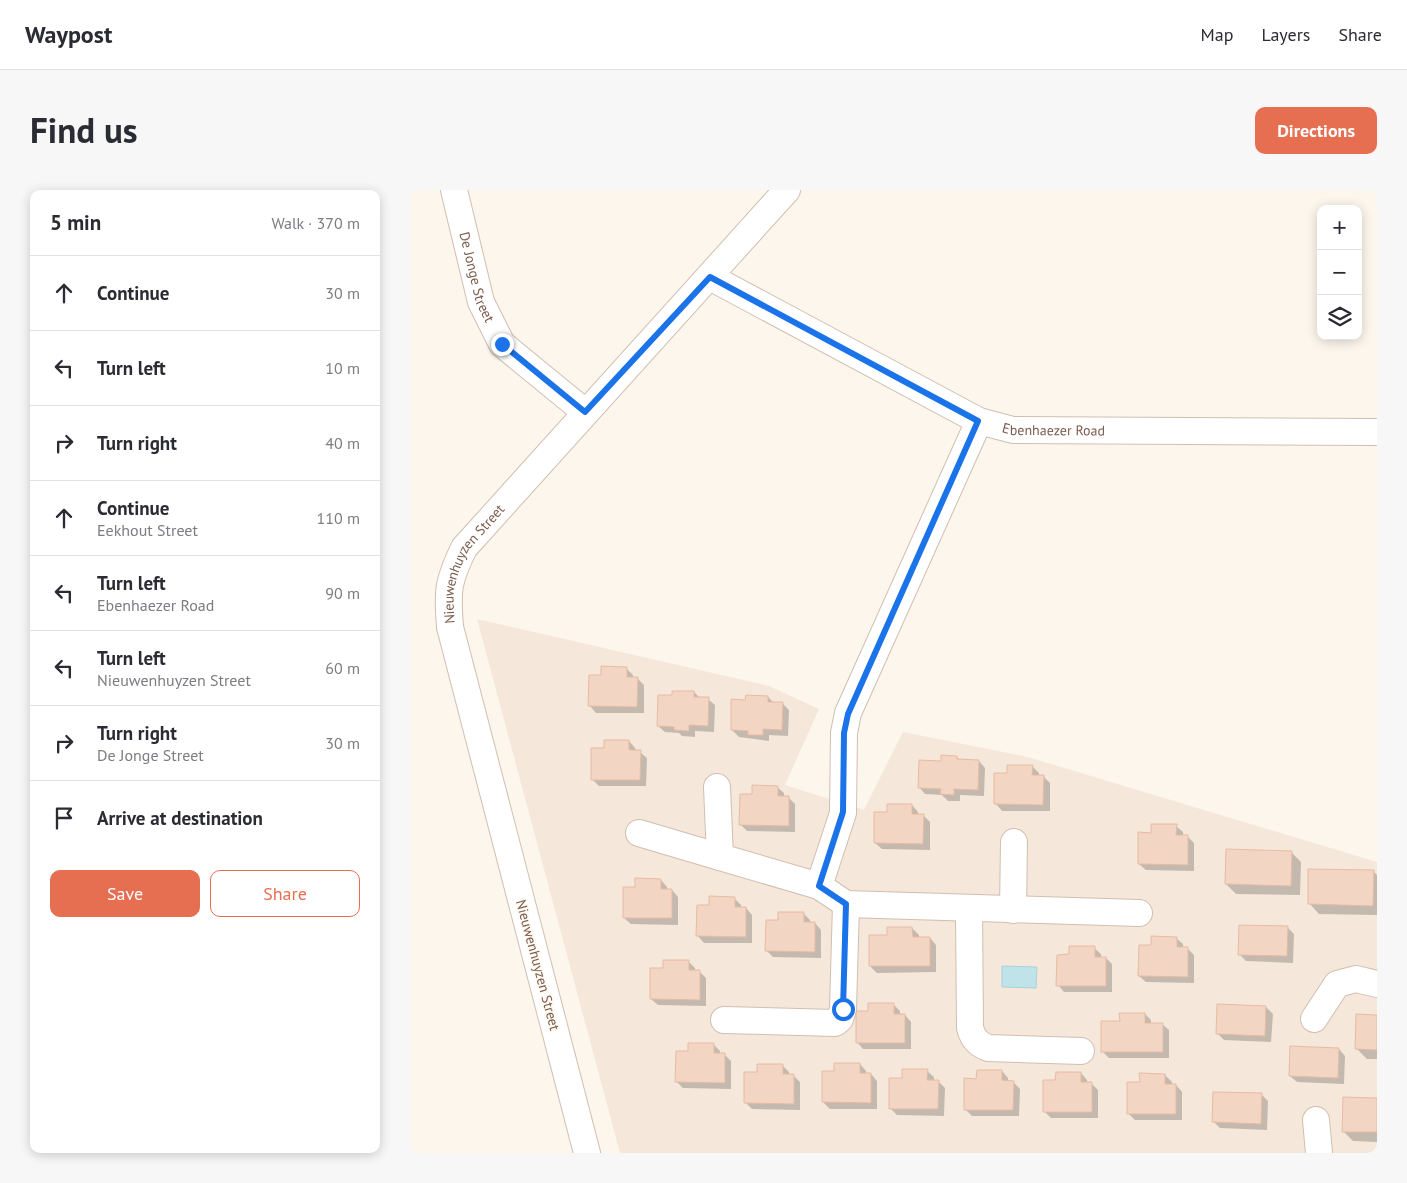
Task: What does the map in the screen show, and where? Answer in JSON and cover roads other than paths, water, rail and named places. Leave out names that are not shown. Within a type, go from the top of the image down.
[{"type":"street","name":"De Jonge Street","points":[[454,190],[481,302],[502,344],[585,412]]},
{"type":"street","name":"Nieuwenhuyzen Street","points":[[587,1153],[450,627],[447,592],[454,568],[464,548],[787,190]]},
{"type":"street","name":"Ebenhaezer Road","points":[[710,277],[978,421],[1013,430],[1031,432],[1377,432]]},
{"type":"street","points":[[819,886],[843,812],[844,733],[848,714],[978,421]]},
{"type":"street","points":[[717,787],[720,857]]},
{"type":"street","points":[[639,833],[819,886],[846,904],[969,909],[1139,912]]},
{"type":"street","points":[[1013,910],[1014,842]]},
{"type":"street","points":[[724,1020],[835,1023],[840,1019],[843,1009],[846,904]]},
{"type":"street","points":[[969,909],[970,1028],[973,1037],[979,1044],[988,1048],[1081,1051]]},
{"type":"street","points":[[1314,1019],[1337,984],[1356,979],[1377,984]]},
{"type":"street","points":[[1316,1120],[1318,1153]]},
{"type":"water","points":[[1002,966],[1037,967],[1036,988],[1002,987]]}]
